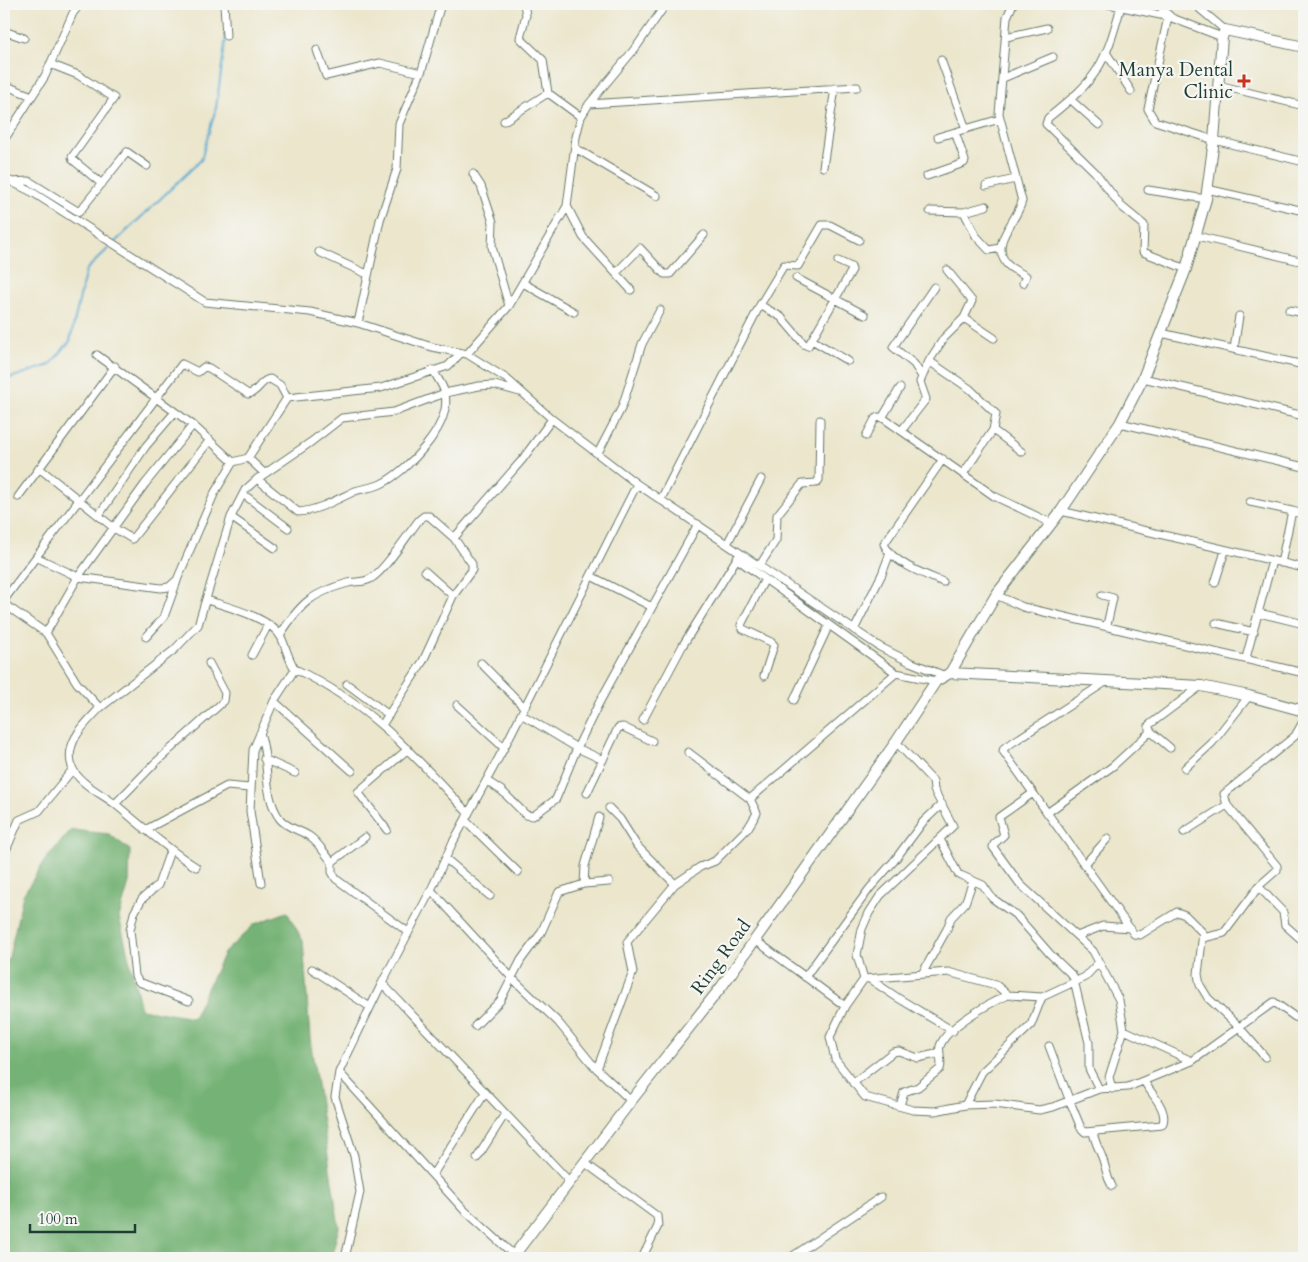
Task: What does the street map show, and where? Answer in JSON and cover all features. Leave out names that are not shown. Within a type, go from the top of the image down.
[{"type":"street","points":[[4,140],[50,64],[73,13],[80,4]]},
{"type":"street","points":[[224,4],[226,36]]},
{"type":"street","points":[[358,323],[380,220],[396,175],[399,124],[421,73],[441,4]]},
{"type":"street","points":[[524,4],[526,15],[520,38],[543,60],[548,93],[581,117]]},
{"type":"street","points":[[287,398],[381,388],[452,364],[464,353],[509,306],[567,206],[581,117],[589,104],[637,46],[666,4]]},
{"type":"street","points":[[1013,4],[1007,16],[1000,119],[1021,204],[1006,231],[1001,248],[1006,264],[1026,276],[1023,283]]},
{"type":"street","points":[[1108,4],[1169,17],[1224,34],[1304,47]]},
{"type":"street","points":[[1157,4],[1169,17]]},
{"type":"street","points":[[1197,5],[1224,34]]},
{"type":"street","points":[[1121,6],[1107,54],[1094,76],[1071,100],[1048,118],[1046,124],[1095,172],[1121,206],[1144,224],[1143,252],[1186,269]]},
{"type":"street","points":[[1169,17],[1148,109],[1155,121],[1159,124],[1214,140],[1304,162]]},
{"type":"street","points":[[1006,38],[1047,28]]},
{"type":"street","points":[[4,31],[24,38]]},
{"type":"street","name":"Ring Road","points":[[514,1257],[755,940],[943,676],[996,594],[1061,512],[1120,423],[1144,378],[1197,236],[1206,194],[1214,140],[1224,34]]},
{"type":"street","points":[[317,50],[326,76],[380,63],[421,73]]},
{"type":"street","points":[[1107,54],[1131,91]]},
{"type":"street","points":[[1003,78],[1054,57]]},
{"type":"street","points":[[941,60],[966,129]]},
{"type":"street","points":[[50,64],[78,75],[114,98],[72,157],[72,160],[102,184]]},
{"type":"street","points":[[4,85],[32,96]]},
{"type":"street","points":[[1218,85],[1304,106]]},
{"type":"street","points":[[589,104],[857,87]]},
{"type":"street","points":[[823,167],[835,88]]},
{"type":"street","points":[[504,121],[548,93]]},
{"type":"street","points":[[1071,100],[1099,125]]},
{"type":"street","points":[[938,137],[1000,119]]},
{"type":"street","points":[[927,176],[964,163],[965,160],[955,132]]},
{"type":"street","points":[[575,148],[657,196]]},
{"type":"street","points":[[11,182],[29,181],[77,212],[81,211],[127,152],[147,166]]},
{"type":"street","points":[[473,174],[482,186],[493,222],[492,247],[509,306]]},
{"type":"street","points":[[4,178],[32,192],[60,212],[197,298],[218,304],[310,312],[358,323],[432,347],[464,353],[507,379],[552,419],[637,484],[727,544],[765,579],[896,672],[943,676],[1201,686],[1249,696],[1304,711]]},
{"type":"street","points":[[986,186],[1015,179]]},
{"type":"street","points":[[1148,190],[1206,194],[1304,211]]},
{"type":"street","points":[[567,206],[583,237],[631,290]]},
{"type":"street","points":[[930,211],[964,212],[986,206]]},
{"type":"street","points":[[964,212],[976,236],[989,250],[993,251],[1001,248]]},
{"type":"street","points":[[661,499],[760,305],[784,265],[798,266],[822,225],[830,225],[859,240]]},
{"type":"street","points":[[616,273],[640,248],[664,274],[670,274],[704,235]]},
{"type":"street","points":[[1197,236],[1304,262]]},
{"type":"street","points":[[319,252],[367,274]]},
{"type":"street","points":[[760,305],[782,317],[804,344],[808,346],[852,270],[851,267],[838,261]]},
{"type":"street","points":[[902,430],[926,399],[920,384],[921,375],[944,338],[964,318],[972,299],[947,270]]},
{"type":"street","points":[[796,278],[866,315]]},
{"type":"street","points":[[523,283],[574,312]]},
{"type":"street","points":[[921,375],[914,364],[893,347],[934,287]]},
{"type":"street","points":[[598,453],[622,407],[642,344],[660,310]]},
{"type":"street","points":[[1289,310],[1304,313]]},
{"type":"street","points":[[1234,349],[1239,316]]},
{"type":"street","points":[[964,318],[994,338]]},
{"type":"street","points":[[1161,332],[1304,365]]},
{"type":"street","points":[[812,340],[848,361]]},
{"type":"street","points":[[97,355],[115,366],[193,425],[233,462]]},
{"type":"street","points":[[929,361],[970,389],[996,414],[993,430],[963,474]]},
{"type":"street","points":[[100,708],[78,683],[46,632],[4,602],[78,498],[182,364],[198,372],[204,367],[209,368],[248,394],[254,392],[265,380],[270,379],[280,385],[287,398]]},
{"type":"street","points":[[18,497],[115,366]]},
{"type":"street","points":[[257,478],[298,512],[328,504],[362,489],[380,485],[417,457],[438,428],[446,403],[445,393],[433,370]]},
{"type":"street","points":[[1144,378],[1304,416]]},
{"type":"street","points":[[4,855],[19,820],[39,811],[73,769],[75,736],[100,708],[193,632],[198,625],[231,517],[243,494],[257,478],[311,442],[342,418],[394,412],[445,393],[489,384],[522,392]]},
{"type":"street","points":[[882,418],[900,388]]},
{"type":"street","points":[[146,637],[164,617],[177,580],[215,492],[233,462],[248,458],[287,398]]},
{"type":"street","points":[[99,515],[146,446],[175,412]]},
{"type":"street","points":[[866,436],[874,419],[882,418],[902,430],[994,496],[1052,523]]},
{"type":"street","points":[[454,538],[522,460],[552,419]]},
{"type":"street","points":[[760,566],[776,540],[776,518],[778,512],[803,483],[819,480],[820,420]]},
{"type":"street","points":[[1120,423],[1304,467]]},
{"type":"street","points":[[46,632],[78,577],[145,484],[193,425]]},
{"type":"street","points":[[993,430],[1022,452]]},
{"type":"street","points":[[39,468],[130,539],[134,538],[210,440]]},
{"type":"street","points":[[248,458],[264,473]]},
{"type":"street","points":[[943,459],[884,542],[885,547],[890,553],[918,572],[943,582]]},
{"type":"street","points":[[727,544],[761,478]]},
{"type":"street","points":[[345,1258],[360,1192],[354,1156],[335,1098],[339,1072],[382,983],[467,816],[504,748],[637,484]]},
{"type":"street","points":[[243,494],[288,528]]},
{"type":"street","points":[[1250,502],[1304,514]]},
{"type":"street","points":[[1061,512],[1304,568]]},
{"type":"street","points":[[1281,563],[1292,512]]},
{"type":"street","points":[[280,635],[294,613],[311,598],[348,583],[369,580],[374,576],[422,516],[429,516],[454,538],[472,567],[471,573],[453,596],[423,661],[382,725]]},
{"type":"street","points":[[231,517],[275,548]]},
{"type":"street","points":[[487,780],[502,791],[524,814],[533,816],[556,799],[577,748],[698,524]]},
{"type":"street","points":[[1215,583],[1224,551]]},
{"type":"street","points":[[854,630],[882,574],[890,553]]},
{"type":"street","points":[[739,556],[760,566],[854,630],[910,662],[943,676]]},
{"type":"street","points":[[643,720],[683,645],[739,556]]},
{"type":"street","points":[[36,557],[78,577],[161,588],[169,587],[177,580]]},
{"type":"street","points":[[1246,658],[1272,561]]},
{"type":"street","points":[[425,571],[453,596]]},
{"type":"street","points":[[591,576],[652,607]]},
{"type":"street","points":[[764,676],[774,645],[743,629],[741,625],[765,579]]},
{"type":"street","points":[[996,594],[1022,607],[1107,625],[1304,673]]},
{"type":"street","points":[[1102,595],[1113,598],[1107,625]]},
{"type":"street","points":[[207,600],[253,616],[280,635],[295,670],[337,691],[382,725],[408,749],[518,872]]},
{"type":"street","points":[[1259,613],[1304,624]]},
{"type":"street","points":[[1216,624],[1254,632]]},
{"type":"street","points":[[252,655],[268,625]]},
{"type":"street","points":[[794,700],[829,626]]},
{"type":"street","points":[[115,804],[155,762],[224,701],[225,693],[209,663]]},
{"type":"street","points":[[481,663],[524,706]]},
{"type":"street","points":[[260,883],[250,811],[253,750],[274,700],[295,670]]},
{"type":"street","points":[[750,798],[896,672]]},
{"type":"street","points":[[1104,683],[1004,748],[1004,754],[1130,928],[1138,936],[1177,912],[1200,928],[1203,938],[1198,974],[1200,985],[1208,998],[1239,1027],[1265,1057]]},
{"type":"street","points":[[347,684],[389,715]]},
{"type":"street","points":[[1170,748],[1148,728],[1149,725],[1201,686]]},
{"type":"street","points":[[1185,768],[1212,743],[1249,696]]},
{"type":"street","points":[[274,700],[352,770]]},
{"type":"street","points":[[456,706],[504,748]]},
{"type":"street","points":[[521,714],[577,748],[603,760]]},
{"type":"street","points":[[1203,938],[1224,932],[1259,887],[1277,870],[1277,866],[1227,805],[1223,797],[1224,793],[1295,736],[1304,720]]},
{"type":"street","points":[[587,792],[620,727],[652,741]]},
{"type":"street","points":[[1047,813],[1113,766],[1151,731]]},
{"type":"street","points":[[260,733],[264,742],[264,759],[270,793],[278,816],[284,824],[312,838],[332,862],[332,872],[336,879],[408,932]]},
{"type":"street","points":[[896,742],[933,781],[934,790],[953,826],[880,896],[862,928],[857,955],[868,979],[953,1030]]},
{"type":"street","points":[[387,830],[358,792],[408,749]]},
{"type":"street","points":[[597,1069],[633,972],[627,942],[674,884],[700,867],[714,861],[748,828],[757,813],[750,798],[688,752]]},
{"type":"street","points":[[264,759],[295,773]]},
{"type":"street","points":[[73,769],[82,780],[115,804],[170,851],[196,867]]},
{"type":"street","points":[[145,830],[227,786],[250,788]]},
{"type":"street","points":[[1033,792],[999,817],[1004,835],[993,847],[1020,884],[1093,951],[1119,1000],[1124,1030],[1109,1077],[1112,1090]]},
{"type":"street","points":[[805,977],[870,888],[894,861],[923,822],[942,804]]},
{"type":"street","points":[[1184,832],[1227,805]]},
{"type":"street","points":[[609,808],[620,819],[637,846],[674,884]]},
{"type":"street","points":[[584,884],[585,866],[599,817]]},
{"type":"street","points":[[332,862],[365,838]]},
{"type":"street","points":[[1084,865],[1108,838]]},
{"type":"street","points":[[940,839],[958,874],[983,885],[992,898],[1017,916],[1050,954],[1073,976],[1089,1044],[1089,1069],[1099,1089]]},
{"type":"street","points":[[170,851],[158,885],[142,899],[134,913],[130,930],[135,976],[139,982],[189,1000]]},
{"type":"street","points":[[446,859],[490,896]]},
{"type":"street","points":[[922,974],[952,918],[964,902],[972,881]]},
{"type":"street","points":[[475,1026],[498,1006],[524,955],[541,933],[559,892],[584,884],[609,882]]},
{"type":"street","points":[[1259,887],[1283,912],[1285,925],[1304,942]]},
{"type":"street","points":[[431,890],[512,978],[558,1022],[597,1069],[631,1101]]},
{"type":"street","points":[[1077,936],[1103,926],[1130,928]]},
{"type":"street","points":[[755,940],[845,1006]]},
{"type":"street","points":[[900,1106],[904,1092],[918,1087],[940,1069],[940,1053],[943,1042],[953,1030],[982,1007],[1008,995],[1042,997],[1086,976],[1099,962]]},
{"type":"street","points":[[312,969],[370,1008]]},
{"type":"street","points":[[1008,995],[996,985],[974,981],[953,973],[868,979],[845,1006],[832,1031],[830,1042],[834,1059],[865,1097],[900,1106],[928,1112],[965,1104],[995,1104],[1034,1110],[1053,1107],[1069,1099],[1099,1089],[1112,1090],[1128,1087],[1192,1061],[1274,1002],[1295,1017],[1304,1020]]},
{"type":"street","points":[[382,983],[570,1182]]},
{"type":"street","points":[[965,1104],[982,1072],[1031,1025],[1042,997]]},
{"type":"street","points":[[1124,1030],[1192,1061]]},
{"type":"street","points":[[1049,1046],[1081,1128],[1085,1132],[1163,1124],[1162,1110],[1144,1081]]},
{"type":"street","points":[[853,1083],[893,1052],[899,1051],[918,1058],[940,1053]]},
{"type":"street","points":[[339,1072],[463,1209],[514,1257]]},
{"type":"street","points":[[433,1174],[485,1093]]},
{"type":"street","points":[[477,1158],[504,1114]]},
{"type":"street","points":[[1093,1132],[1096,1147],[1105,1164],[1105,1174],[1112,1186]]},
{"type":"street","points":[[585,1164],[657,1216],[659,1223],[642,1258]]},
{"type":"street","points":[[790,1258],[880,1197]]},
{"type":"green space","points":[[71,830],[109,834],[130,850],[129,883],[119,917],[141,1009],[193,1018],[224,953],[255,924],[287,912],[303,941],[310,1039],[339,1227],[331,1258],[4,1258],[4,964],[9,957],[23,895],[46,859]]},
{"type":"waterway","points":[[115,242],[201,160],[216,108],[226,37]]},
{"type":"waterway","points":[[4,380],[50,365],[70,341],[86,270],[111,246]]},
{"type":"place","name":"Manya Dental Clinic","points":[[1244,81]]}]
